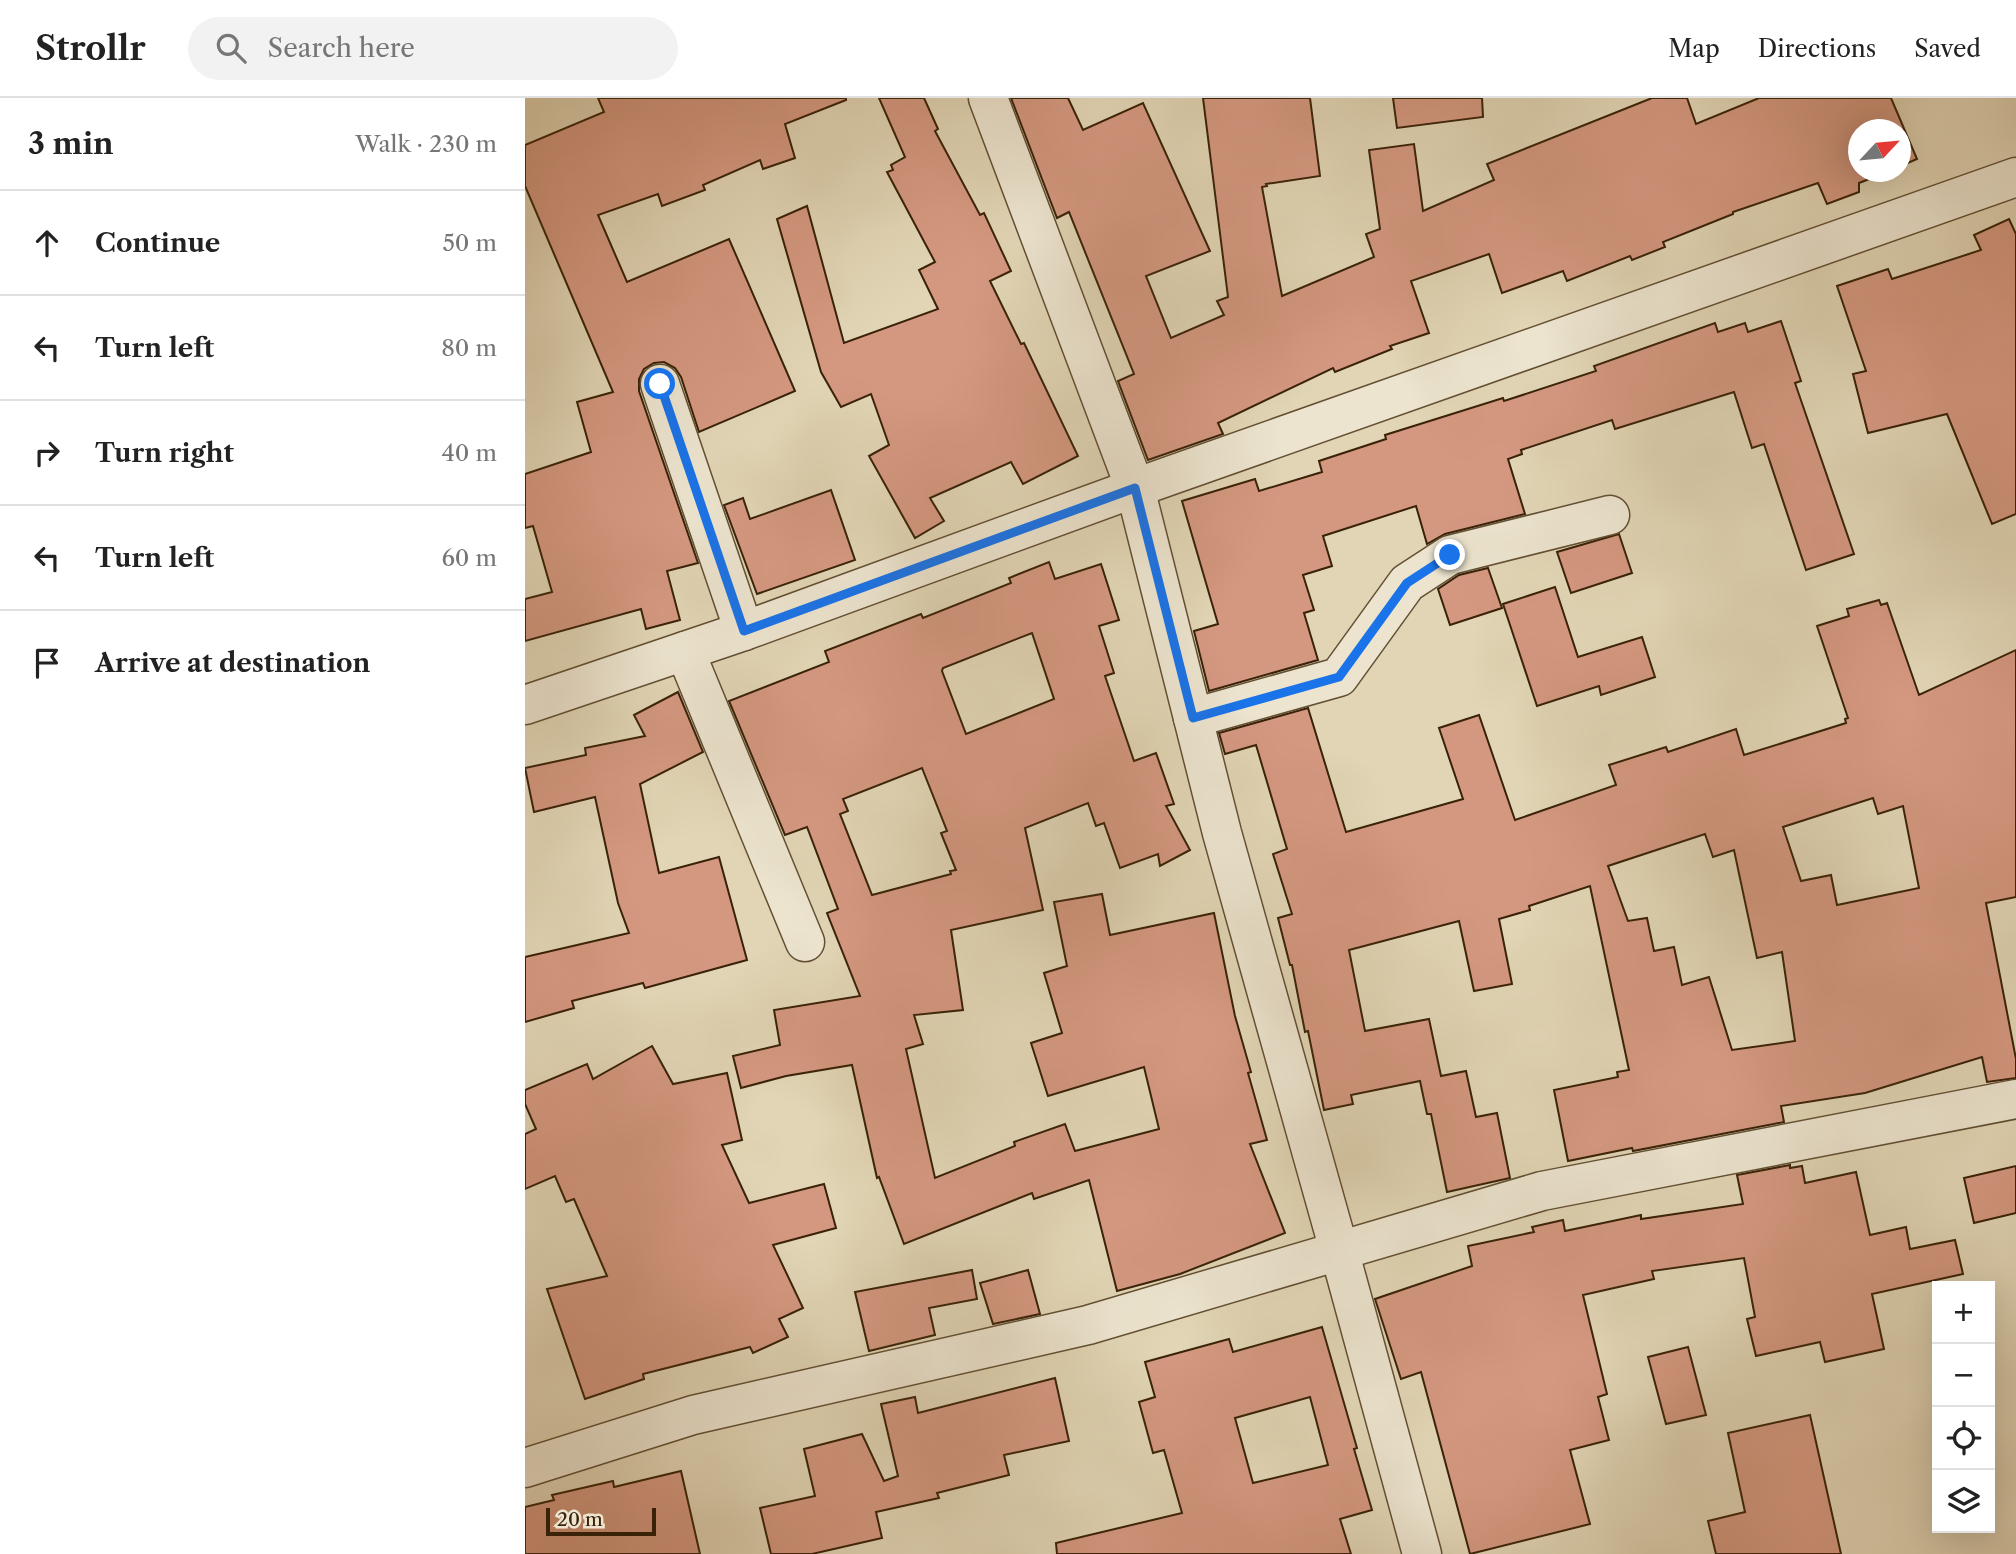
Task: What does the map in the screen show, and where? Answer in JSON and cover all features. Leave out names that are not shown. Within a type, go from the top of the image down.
[{"type":"street","points":[[988,98],[1135,488],[1222,833],[1422,1554]]},
{"type":"street","points":[[525,705],[744,631],[1135,488],[2016,177]]},
{"type":"street","points":[[660,384],[744,631]]},
{"type":"street","points":[[1193,718],[1339,677],[1407,583],[1450,555],[1610,515]]},
{"type":"street","points":[[685,651],[805,942]]},
{"type":"street","points":[[525,1468],[693,1415],[1088,1325],[1542,1191],[2016,1099]]},
{"type":"building","points":[[598,98],[846,100],[785,124],[795,158],[763,169],[760,160],[703,185],[705,190],[662,206],[658,194],[598,215],[627,282],[729,239],[795,391],[699,432],[681,377],[675,368],[664,362],[654,363],[644,369],[639,379],[639,391],[698,563],[667,571],[680,620],[646,629],[641,609],[525,641],[525,599],[552,592],[533,526],[525,528],[525,474],[591,452],[577,402],[613,392],[525,186],[525,145],[604,112]]},
{"type":"building","points":[[879,98],[924,98],[938,129],[935,131],[980,215],[984,213],[1011,271],[990,281],[1021,344],[1024,343],[1078,456],[1023,484],[1011,462],[930,498],[944,521],[915,538],[869,456],[889,445],[871,394],[841,407],[821,372],[777,219],[807,206],[844,343],[938,309],[919,270],[935,262],[887,172],[893,170],[891,165],[905,157]]},
{"type":"building","points":[[1011,98],[1068,98],[1083,130],[1143,103],[1210,251],[1146,276],[1171,338],[1224,315],[1217,301],[1228,297],[1203,98],[1310,98],[1320,176],[1266,184],[1267,186],[1262,187],[1282,296],[1374,257],[1366,234],[1380,229],[1369,150],[1414,144],[1423,211],[1494,180],[1487,164],[1652,98],[1687,98],[1696,124],[1759,98],[1891,98],[1900,119],[1848,119],[1848,182],[1862,182],[1859,183],[1859,192],[1827,204],[1818,183],[1733,212],[1663,242],[1665,247],[1632,260],[1630,256],[1567,281],[1563,271],[1502,293],[1489,254],[1411,281],[1429,333],[1390,346],[1392,349],[1335,372],[1333,368],[1218,423],[1223,434],[1148,460],[1118,381],[1134,374],[1069,212],[1057,218]]},
{"type":"building","points":[[1393,98],[1482,98],[1483,117],[1397,128]]},
{"type":"building","points":[[1911,145],[1917,159],[1911,162]]},
{"type":"building","points":[[2009,219],[2016,234],[2016,514],[1992,524],[1947,414],[1868,433],[1853,374],[1866,371],[1837,286],[1888,269],[1892,279],[1981,250],[1974,235]]},
{"type":"building","points":[[1781,321],[1801,381],[1795,383],[1854,554],[1806,570],[1764,444],[1752,448],[1734,392],[1615,429],[1612,420],[1521,450],[1522,454],[1508,459],[1525,514],[1445,534],[1427,544],[1416,506],[1323,536],[1332,566],[1303,575],[1314,610],[1304,613],[1318,660],[1209,691],[1194,631],[1218,624],[1182,501],[1255,479],[1259,491],[1322,472],[1319,461],[1386,439],[1385,435],[1596,371],[1594,366],[1715,323],[1718,332],[1745,323],[1748,332]]},
{"type":"building","points":[[831,490],[855,560],[757,594],[724,505],[743,498],[750,519]]},
{"type":"building","points":[[1619,534],[1632,573],[1571,593],[1557,552]]},
{"type":"building","points":[[1049,562],[1055,579],[1101,564],[1119,620],[1099,626],[1114,673],[1105,676],[1134,761],[1156,753],[1174,804],[1166,806],[1190,850],[1160,866],[1158,854],[1120,868],[1104,823],[1096,826],[1088,803],[1025,828],[1043,910],[951,930],[963,1010],[914,1015],[923,1044],[906,1049],[935,1178],[1015,1146],[1014,1142],[1065,1124],[1075,1151],[1159,1129],[1144,1067],[1048,1096],[1031,1043],[1062,1033],[1044,973],[1067,966],[1054,902],[1102,894],[1110,935],[1214,913],[1235,1016],[1251,1072],[1248,1073],[1267,1140],[1250,1144],[1285,1233],[1180,1274],[1117,1291],[1089,1180],[1034,1199],[1032,1193],[904,1244],[879,1177],[877,1178],[852,1065],[786,1076],[741,1088],[733,1056],[780,1045],[774,1010],[860,996],[827,913],[838,909],[807,827],[785,835],[729,701],[829,662],[825,651],[921,614],[923,618],[1011,583],[1009,578]],"holes":[[[1032,633],[1054,699],[966,734],[943,668]],[[922,768],[947,831],[941,833],[956,870],[950,871],[951,874],[872,895],[840,814],[848,811],[843,799]]]},
{"type":"building","points":[[1488,568],[1502,608],[1450,625],[1438,589],[1459,575]]},
{"type":"building","points":[[1555,587],[1578,657],[1642,637],[1655,677],[1601,695],[1599,686],[1537,706],[1503,604]]},
{"type":"building","points":[[1879,600],[1881,605],[1887,603],[1919,695],[2016,650],[2016,897],[1986,903],[2016,1059],[2016,1078],[1987,1082],[1982,1057],[1865,1093],[1781,1106],[1784,1122],[1568,1161],[1554,1090],[1618,1077],[1617,1072],[1629,1070],[1590,886],[1529,906],[1530,910],[1499,919],[1512,984],[1474,991],[1459,921],[1349,950],[1365,1031],[1429,1019],[1441,1076],[1466,1071],[1476,1117],[1497,1113],[1510,1178],[1447,1192],[1431,1114],[1427,1114],[1420,1081],[1351,1095],[1353,1104],[1324,1110],[1308,1031],[1305,1032],[1292,965],[1278,918],[1292,914],[1273,854],[1287,849],[1256,745],[1225,754],[1219,733],[1308,708],[1346,832],[1463,799],[1439,728],[1479,715],[1515,820],[1616,785],[1609,765],[1666,747],[1668,752],[1736,729],[1744,755],[1846,723],[1845,719],[1848,718],[1817,626],[1849,616],[1847,609]],"holes":[[[1873,798],[1878,814],[1903,806],[1919,888],[1837,905],[1831,875],[1801,881],[1783,827]],[[1705,834],[1713,857],[1734,850],[1757,958],[1782,952],[1795,1041],[1732,1050],[1709,977],[1682,985],[1674,947],[1654,951],[1647,918],[1628,921],[1608,866]]]},
{"type":"building","points":[[678,692],[703,752],[640,784],[659,873],[719,857],[747,960],[645,988],[643,983],[572,1001],[574,1008],[525,1022],[525,957],[629,933],[618,903],[595,797],[534,812],[525,768],[586,755],[585,748],[645,736],[634,715]]},
{"type":"building","points":[[652,1046],[673,1084],[727,1073],[742,1140],[722,1145],[749,1203],[824,1184],[836,1228],[773,1245],[803,1308],[779,1319],[788,1337],[753,1353],[750,1347],[643,1374],[644,1379],[585,1399],[547,1289],[607,1276],[574,1199],[566,1202],[555,1176],[525,1189],[525,1134],[536,1129],[525,1104],[525,1090],[587,1064],[593,1079]]},
{"type":"building","points":[[1790,1165],[1790,1168],[1802,1166],[1805,1183],[1856,1172],[1870,1235],[1906,1227],[1910,1249],[1955,1240],[1963,1274],[1872,1294],[1884,1349],[1825,1362],[1820,1342],[1756,1356],[1747,1319],[1755,1317],[1744,1258],[1652,1271],[1654,1279],[1583,1295],[1607,1394],[1598,1397],[1609,1440],[1570,1450],[1590,1524],[1470,1554],[1421,1372],[1401,1379],[1375,1299],[1472,1266],[1468,1246],[1534,1232],[1532,1227],[1563,1220],[1565,1231],[1641,1215],[1641,1219],[1743,1204],[1737,1175]]},
{"type":"building","points":[[2016,1166],[2016,1213],[1974,1223],[1964,1178]]},
{"type":"building","points":[[972,1270],[977,1299],[929,1308],[935,1335],[869,1351],[855,1292]]},
{"type":"building","points":[[1028,1270],[1040,1314],[993,1324],[980,1283]]},
{"type":"building","points":[[1322,1327],[1372,1510],[1340,1519],[1351,1554],[1057,1554],[1056,1543],[1182,1513],[1164,1450],[1153,1453],[1139,1402],[1155,1397],[1145,1362],[1229,1339],[1233,1352]],"holes":[[[1310,1397],[1328,1465],[1253,1483],[1235,1418]]]},
{"type":"building","points":[[1688,1347],[1706,1415],[1666,1424],[1648,1357]]},
{"type":"building","points":[[1055,1378],[1069,1441],[1004,1455],[1009,1475],[937,1493],[939,1498],[876,1512],[882,1538],[812,1554],[771,1554],[760,1508],[815,1496],[804,1449],[862,1434],[884,1481],[898,1476],[881,1404],[915,1397],[918,1413]]},
{"type":"building","points":[[1810,1415],[1841,1554],[1716,1554],[1708,1521],[1745,1512],[1728,1433]]},
{"type":"building","points":[[681,1471],[700,1554],[525,1554],[525,1507],[554,1500],[552,1495],[613,1481],[614,1487]]},
{"type":"route","points":[[660,384],[744,631],[1135,488],[1193,718],[1339,677],[1407,583],[1450,555]]}]
